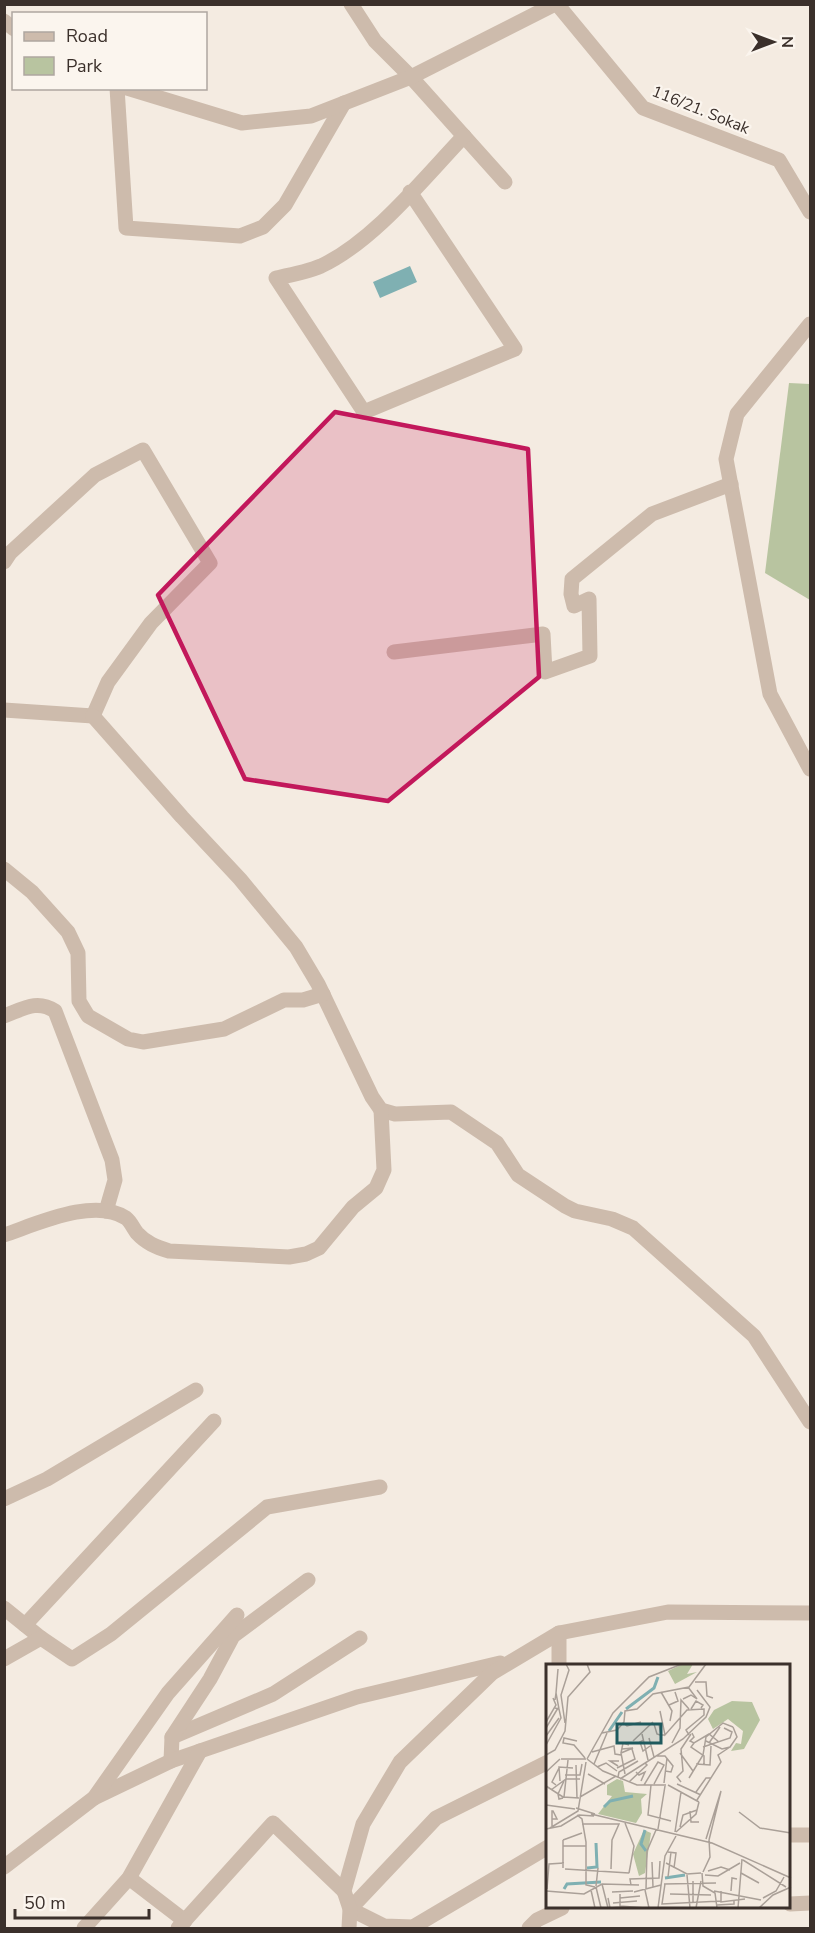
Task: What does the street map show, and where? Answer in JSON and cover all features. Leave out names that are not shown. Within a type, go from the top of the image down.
[{"type":"street","points":[[351,4],[375,41],[411,77],[506,182]]},
{"type":"street","points":[[134,90],[242,123],[311,116],[411,77],[556,4]]},
{"type":"street","name":"116/21. Sokak","points":[[556,4],[643,108],[779,160],[810,212]]},
{"type":"street","points":[[117,90],[126,228],[240,236],[263,227],[285,205],[344,103]]},
{"type":"street","points":[[410,192],[515,349],[364,412],[276,278],[318,267],[344,254],[377,227],[410,192],[464,136]]},
{"type":"street","points":[[810,324],[738,414],[726,459],[770,694],[810,769]]},
{"type":"street","points":[[6,554],[95,475],[143,450],[210,563],[151,623],[108,682],[93,716]]},
{"type":"street","points":[[394,652],[543,634],[545,672],[590,656],[589,599],[574,606],[571,594],[572,579],[652,514],[731,484]]},
{"type":"street","points":[[4,710],[93,716],[240,879],[296,947],[323,994],[372,1097],[381,1110],[384,1170],[376,1188],[353,1207],[319,1248],[306,1254],[289,1257],[169,1251],[151,1246],[138,1234],[128,1219],[111,1211],[86,1210],[48,1219],[4,1235]]},
{"type":"street","points":[[4,869],[32,892],[68,932],[78,953],[79,1001],[88,1016],[128,1039],[143,1042],[224,1029],[284,1000],[303,1000],[323,994]]},
{"type":"street","points":[[4,1016],[38,1004],[47,1005],[55,1011],[112,1160],[115,1180],[106,1211]]},
{"type":"street","points":[[381,1110],[394,1114],[451,1112],[497,1143],[518,1174],[565,1206],[575,1211],[612,1219],[633,1228],[754,1336],[810,1422]]},
{"type":"street","points":[[4,1499],[47,1479],[196,1390]]},
{"type":"street","points":[[25,1625],[214,1421]]},
{"type":"street","points":[[4,1608],[72,1659],[111,1634],[267,1507],[380,1486]]},
{"type":"street","points":[[171,1761],[172,1737],[210,1679],[233,1636],[308,1580]]},
{"type":"street","points":[[344,1891],[363,1824],[400,1762],[492,1673],[558,1633],[668,1612],[810,1613]]},
{"type":"street","points":[[94,1798],[168,1693],[237,1615]]},
{"type":"street","points":[[558,1633],[559,1664]]},
{"type":"street","points":[[4,1659],[41,1638]]},
{"type":"street","points":[[172,1737],[273,1694],[360,1638]]},
{"type":"street","points":[[4,1867],[94,1798],[171,1761],[357,1697],[512,1661]]},
{"type":"street","points":[[84,1929],[129,1878],[200,1751]]},
{"type":"street","points":[[350,1909],[436,1818],[546,1763]]},
{"type":"street","points":[[129,1878],[182,1925],[273,1823],[344,1891],[350,1909],[349,1929]]},
{"type":"street","points":[[791,1835],[810,1835]]},
{"type":"street","points":[[350,1909],[384,1926],[412,1927],[546,1848]]},
{"type":"street","points":[[791,1904],[810,1903]]},
{"type":"street","points":[[530,1929],[537,1920],[560,1909]]},
{"type":"highlighted area","points":[[335,412],[528,449],[539,677],[388,801],[245,779],[158,595]]},
{"type":"green space","points":[[789,383],[810,384],[810,600],[765,573]]},
{"type":"water","points":[[410,266],[417,282],[380,298],[373,282]]}]
